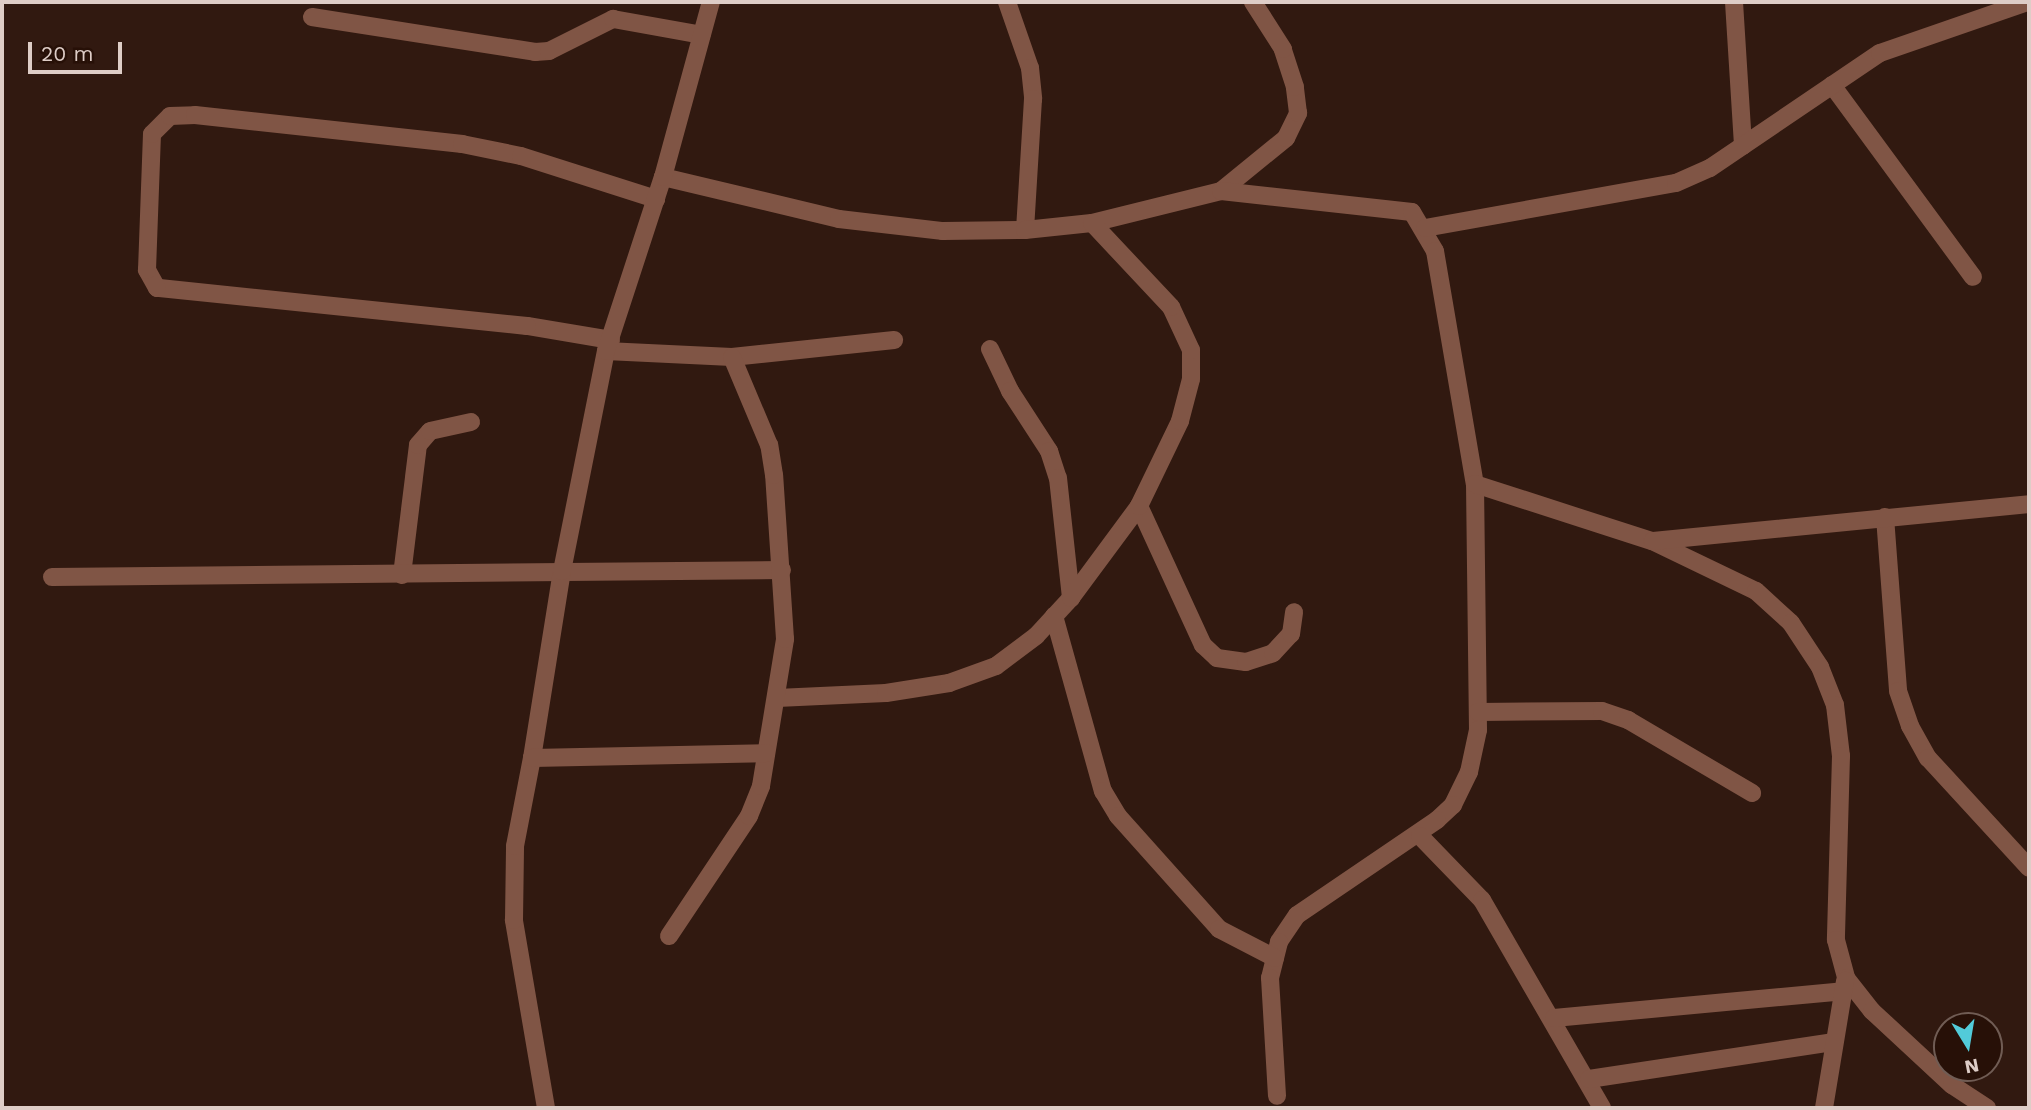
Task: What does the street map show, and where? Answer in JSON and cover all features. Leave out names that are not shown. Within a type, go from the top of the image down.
[{"type":"street","points":[[546,1108],[513,908],[515,846],[562,571],[608,346],[663,177],[711,2]]},
{"type":"street","points":[[1007,2],[1030,68],[1033,99],[1025,230]]},
{"type":"street","points":[[1220,191],[1286,138],[1298,113],[1295,87],[1283,49],[1253,2]]},
{"type":"street","points":[[1734,2],[1742,146]]},
{"type":"street","points":[[1425,228],[1676,183],[1742,146],[1880,53],[2026,2]]},
{"type":"street","points":[[312,17],[535,52],[549,51],[614,19],[702,35]]},
{"type":"street","points":[[1832,85],[1973,277]]},
{"type":"street","points":[[656,199],[521,156],[462,144],[195,115],[170,116],[152,134],[147,270],[157,288],[527,326],[608,346],[732,357],[894,340]]},
{"type":"street","points":[[663,177],[839,219],[943,231],[1025,230],[1092,223],[1220,191],[1412,212],[1425,228],[1435,251],[1475,484],[1478,712],[1469,772],[1454,805],[1420,836],[1297,915],[1279,942],[1270,978],[1277,1096]]},
{"type":"street","points":[[777,698],[886,693],[949,683],[996,666],[1055,616],[1139,506],[1180,421],[1191,379],[1191,349],[1171,307],[1092,223]]},
{"type":"street","points":[[990,349],[1010,391],[1035,424],[1055,469],[1071,598]]},
{"type":"street","points":[[669,936],[749,816],[766,753],[785,639],[782,570],[769,445],[732,357]]},
{"type":"street","points":[[402,575],[418,445],[430,431],[471,422]]},
{"type":"street","points":[[1475,484],[1652,541],[1756,591],[1791,624],[1820,667],[1835,705],[1841,755],[1836,940],[1844,984],[1824,1108]]},
{"type":"street","points":[[1652,541],[2029,504]]},
{"type":"street","points":[[1139,506],[1203,645],[1217,658],[1246,662],[1273,653],[1291,634],[1294,612]]},
{"type":"street","points":[[1885,517],[1898,691],[1910,726],[1928,758],[2029,869]]},
{"type":"street","points":[[52,577],[782,570]]},
{"type":"street","points":[[1055,616],[1103,791],[1118,816],[1219,929],[1275,958]]},
{"type":"street","points":[[1478,712],[1602,711],[1628,720],[1752,793]]},
{"type":"street","points":[[532,758],[766,753]]},
{"type":"street","points":[[1420,836],[1482,900],[1554,1018],[1589,1079],[1602,1108]]},
{"type":"street","points":[[1554,1018],[1844,984]]},
{"type":"street","points":[[1844,984],[1952,1085],[1987,1108]]},
{"type":"street","points":[[1589,1079],[1834,1042]]}]
